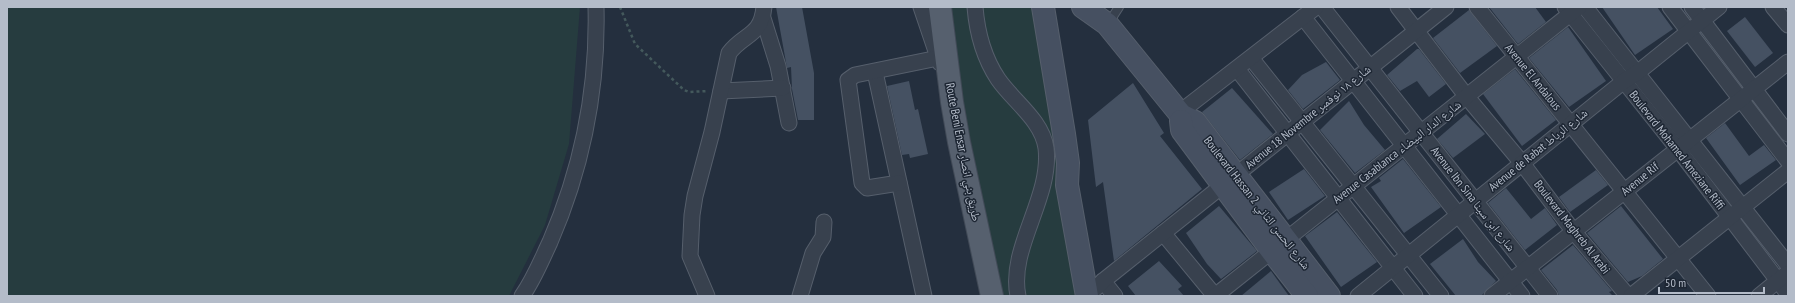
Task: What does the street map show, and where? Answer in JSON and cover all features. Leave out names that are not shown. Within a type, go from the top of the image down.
[{"type":"main road","name":"Route Beni Ensar طريق بني انصار","points":[[940,7],[952,102],[964,174],[992,296]]},
{"type":"street","points":[[522,296],[533,281],[560,220],[581,153],[592,89],[596,32],[596,7]]},
{"type":"street","points":[[921,7],[952,102]]},
{"type":"street","points":[[975,7],[978,33],[982,46],[997,78],[1029,115],[1039,130],[1046,146],[1047,162],[1044,176],[1034,218],[1023,246],[1017,270],[1016,285],[1018,296]]},
{"type":"street","points":[[1043,7],[1068,163],[1067,185],[1100,292]]},
{"type":"street","name":"Boulevard Hassan 2 شارع الحسن الثاني","points":[[1084,7],[1113,16],[1180,114],[1195,122],[1230,180],[1278,246],[1307,296]]},
{"type":"street","points":[[1180,114],[1316,7]]},
{"type":"street","name":"Avenue Ibn Sina شارع ابن سينا","points":[[1322,7],[1550,296]]},
{"type":"street","name":"Boulevard Maghreb Al Arabi","points":[[1398,7],[1467,97],[1522,163],[1574,232],[1628,296]]},
{"type":"street","name":"Avenue 18 Novembre شارع ١٨ نوفمبر","points":[[1100,292],[1163,233],[1446,7]]},
{"type":"street","name":"Avenue El Andalous","points":[[1477,7],[1708,296]]},
{"type":"street","name":"Boulevard Mohamed Ameziane Riffi","points":[[1585,7],[1788,265]]},
{"type":"street","points":[[1670,7],[1788,161]]},
{"type":"street","points":[[1692,7],[1788,134]]},
{"type":"street","name":"Avenue de Rabat شارع الرباط","points":[[1358,296],[1624,81],[1637,73],[1720,7]]},
{"type":"street","points":[[1773,7],[1788,25]]},
{"type":"street","name":"Avenue Casablanca شارع الدار البيضاء","points":[[1215,296],[1467,97],[1571,9]]},
{"type":"street","name":"Boulevard Mohamed Ameziane Riffi","points":[[1571,9],[1624,81],[1731,218],[1783,277],[1788,294]]},
{"type":"street","points":[[707,296],[690,256],[692,215],[729,53],[736,44],[753,33],[763,13]]},
{"type":"street","points":[[763,13],[778,66],[789,123]]},
{"type":"street","name":"Avenue Ibn Sina شارع ابن سينا","points":[[1303,18],[1522,296]]},
{"type":"street","points":[[900,183],[867,188],[862,183],[848,80],[855,75],[938,58]]},
{"type":"street","points":[[1251,58],[1441,296]]},
{"type":"street","name":"Avenue Rif","points":[[1492,296],[1788,62]]},
{"type":"street","points":[[1238,69],[1415,296]]},
{"type":"street","points":[[875,72],[924,296]]},
{"type":"street","points":[[721,90],[783,88]]},
{"type":"street","points":[[1632,296],[1788,171]]},
{"type":"street","points":[[800,296],[813,253],[823,236],[824,222]]},
{"type":"street","points":[[1163,233],[1215,296]]},
{"type":"street","name":"Boulevard Hassan 2 شارع الحسن الثاني","points":[[1278,246],[1329,296]]},
{"type":"street","points":[[1759,296],[1783,277]]},
{"type":"path","points":[[620,7],[635,44],[684,90],[689,92],[721,90]]},
{"type":"green space","points":[[7,7],[580,7],[569,144],[545,225],[509,296],[7,296]]},
{"type":"green space","points":[[948,7],[1032,7],[1081,296],[1001,296],[955,60]]},
{"type":"building","points":[[776,7],[802,7],[814,73],[814,120],[798,120],[792,89],[791,67],[787,68]]},
{"type":"building","points":[[1489,7],[1535,7],[1546,22],[1518,44]]},
{"type":"building","points":[[1602,7],[1657,7],[1673,29],[1635,55]]},
{"type":"building","points":[[1469,10],[1497,46],[1460,73],[1433,38]]},
{"type":"building","points":[[1745,17],[1773,53],[1755,67],[1727,31]]},
{"type":"building","points":[[1568,27],[1606,81],[1569,107],[1529,58]]},
{"type":"building","points":[[1417,49],[1419,49],[1446,84],[1429,97],[1417,81],[1400,91],[1387,75]]},
{"type":"building","points":[[1326,62],[1340,80],[1303,109],[1288,90],[1302,75]]},
{"type":"building","points":[[1515,69],[1556,120],[1522,146],[1483,94]]},
{"type":"building","points":[[909,81],[915,110],[918,109],[928,154],[910,158],[909,154],[902,155],[887,86]]},
{"type":"building","points":[[1133,83],[1164,133],[1160,136],[1202,189],[1114,261],[1103,182],[1096,187],[1088,120]]},
{"type":"building","points":[[1232,88],[1273,134],[1240,160],[1202,112]]},
{"type":"building","points":[[1349,101],[1364,125],[1385,150],[1355,173],[1320,130]]},
{"type":"building","points":[[1466,114],[1485,134],[1453,158],[1437,139]]},
{"type":"building","points":[[1725,123],[1749,156],[1764,145],[1776,160],[1740,185],[1706,138]]},
{"type":"building","points":[[1403,159],[1441,207],[1404,233],[1371,187],[1381,181],[1379,178]]},
{"type":"building","points":[[1304,169],[1325,196],[1288,220],[1269,192]]},
{"type":"building","points":[[1596,170],[1608,185],[1570,212],[1559,197]]},
{"type":"building","points":[[1506,188],[1531,219],[1545,208],[1557,225],[1525,250],[1488,203]]},
{"type":"building","points":[[1219,206],[1257,251],[1221,279],[1207,264],[1186,233]]},
{"type":"building","points":[[1621,206],[1663,259],[1642,276],[1628,282],[1587,233]]},
{"type":"building","points":[[1337,212],[1377,262],[1341,287],[1305,236]]},
{"type":"building","points":[[1463,239],[1478,262],[1496,281],[1481,296],[1456,296],[1430,264]]},
{"type":"building","points":[[1573,245],[1612,291],[1609,292],[1613,296],[1559,296],[1557,290],[1541,270]]},
{"type":"building","points":[[1159,261],[1182,286],[1178,289],[1184,296],[1136,296],[1128,286]]},
{"type":"building","points":[[1271,271],[1289,296],[1241,296]]}]
